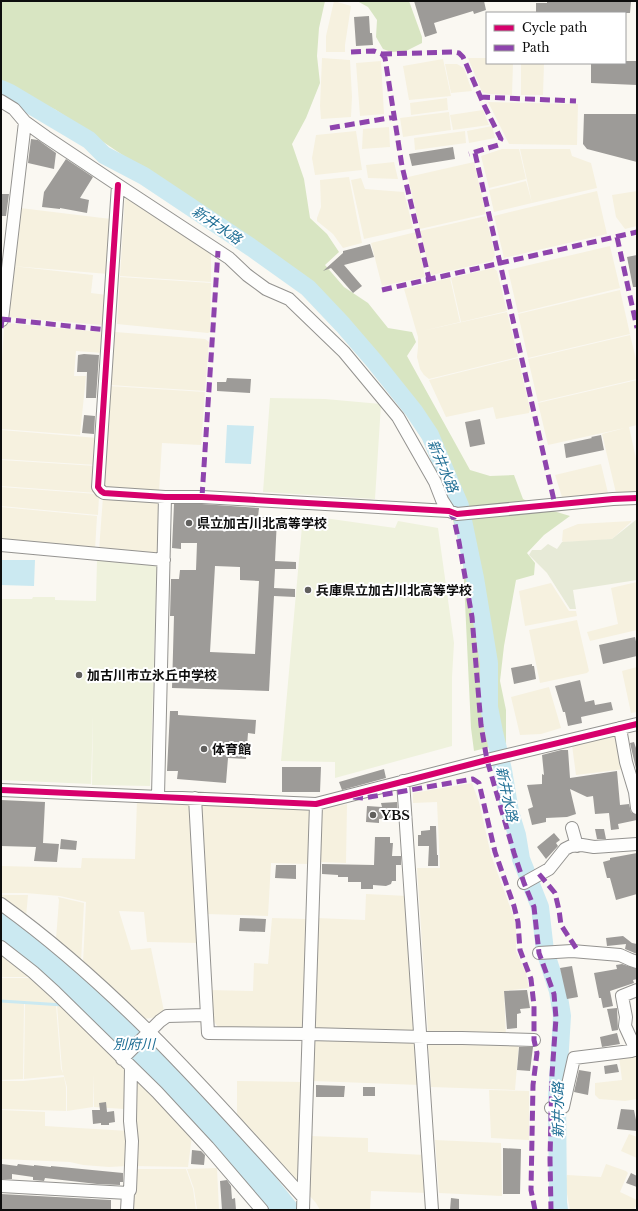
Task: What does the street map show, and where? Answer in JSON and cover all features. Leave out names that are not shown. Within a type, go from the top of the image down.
[{"type":"street","points":[[1,101],[14,109],[25,122],[229,258],[247,275],[266,289],[289,299],[338,347],[398,417],[435,482],[442,500],[449,511]]},
{"type":"street","points":[[2,320],[25,122]]},
{"type":"street","points":[[118,185],[98,488],[104,493],[449,511],[457,514],[637,498]]},
{"type":"street","points":[[158,796],[165,497]]},
{"type":"street","points":[[1,545],[164,560]]},
{"type":"street","points":[[1,790],[316,804],[403,781],[637,724]]},
{"type":"street","points":[[620,728],[626,762],[636,792],[637,808]]},
{"type":"street","points":[[403,781],[432,1210]]},
{"type":"street","points":[[195,798],[208,1033],[534,1040]]},
{"type":"street","points":[[303,1203],[316,804]]},
{"type":"street","points":[[572,828],[576,846]]},
{"type":"street","points":[[524,883],[549,869],[565,849],[571,846],[594,847],[637,844]]},
{"type":"street","points":[[1,904],[58,948],[149,1032],[196,1081],[303,1203]]},
{"type":"street","points":[[1,947],[33,972],[182,1118],[262,1210]]},
{"type":"street","points":[[539,953],[572,951],[620,955],[637,962]]},
{"type":"street","points":[[555,1108],[574,1058],[631,1051],[636,1049],[625,1026],[626,1017],[622,996],[637,990]]},
{"type":"street","points":[[122,1058],[167,1016],[206,1016]]},
{"type":"street","points":[[127,1210],[128,1193],[130,1190],[132,1141],[130,1121],[131,1068]]},
{"type":"street","points":[[1,1186],[128,1193]]},
{"type":"shaded area","points":[[334,1],[351,6],[345,52],[326,52],[326,36]]},
{"type":"shaded area","points":[[322,58],[350,60],[352,97],[351,117],[321,119],[320,106]]},
{"type":"shaded area","points":[[468,58],[486,58],[486,64],[513,64],[512,95],[489,94],[482,92]]},
{"type":"shaded area","points":[[443,59],[451,96],[409,100],[403,66]]},
{"type":"shaded area","points":[[381,61],[384,114],[360,116],[356,63]]},
{"type":"shaded area","points":[[445,64],[457,64],[464,68],[472,91],[451,93]]},
{"type":"shaded area","points":[[521,64],[544,64],[543,95],[521,95]]},
{"type":"shaded area","points":[[447,98],[448,110],[411,115],[410,103]]},
{"type":"shaded area","points":[[488,102],[578,104],[577,145],[509,144]]},
{"type":"shaded area","points":[[483,110],[489,125],[453,130],[450,115]]},
{"type":"shaded area","points":[[449,112],[451,130],[403,137],[400,118]]},
{"type":"shaded area","points":[[492,126],[495,138],[469,143],[467,131]]},
{"type":"shaded area","points":[[389,127],[390,147],[362,149],[363,129]]},
{"type":"shaded area","points":[[356,131],[362,170],[315,175],[312,158],[316,135]]},
{"type":"shaded area","points":[[465,131],[466,143],[415,150],[414,138]]},
{"type":"shaded area","points":[[502,149],[519,149],[526,179],[489,188],[481,156]]},
{"type":"shaded area","points":[[520,149],[570,149],[572,156],[591,163],[597,188],[532,203]]},
{"type":"shaded area","points":[[394,162],[398,179],[368,178],[366,165]]},
{"type":"shaded area","points":[[474,162],[486,214],[420,229],[408,177]]},
{"type":"shaded area","points":[[349,177],[362,243],[343,248],[333,234],[317,221],[321,207],[320,180]]},
{"type":"shaded area","points":[[361,178],[365,189],[404,192],[413,228],[364,239],[351,180]]},
{"type":"shaded area","points":[[526,181],[532,203],[494,212],[489,190]]},
{"type":"shaded area","points":[[597,191],[607,234],[504,258],[494,216]]},
{"type":"shaded area","points":[[637,191],[637,226],[625,229],[616,217],[612,195]]},
{"type":"shaded area","points":[[125,194],[211,252],[211,282],[120,276]]},
{"type":"shaded area","points":[[20,208],[111,219],[108,274],[12,266]]},
{"type":"shaded area","points":[[486,216],[495,255],[492,261],[432,275],[430,273],[420,231]]},
{"type":"shaded area","points":[[416,232],[425,277],[382,286],[371,243]]},
{"type":"shaded area","points":[[610,246],[620,288],[518,313],[508,270]]},
{"type":"shaded area","points":[[12,266],[93,275],[91,293],[107,295],[105,318],[102,325],[7,317]]},
{"type":"shaded area","points":[[493,268],[497,271],[507,311],[461,322],[451,278]]},
{"type":"shaded area","points":[[120,277],[211,283],[210,332],[117,324]]},
{"type":"shaded area","points":[[450,278],[460,322],[422,331],[507,312],[518,357],[429,379],[424,375],[420,369],[417,357],[418,337],[404,289]]},
{"type":"shaded area","points":[[620,290],[630,334],[528,358],[518,314]]},
{"type":"shaded area","points":[[8,323],[101,332],[104,338],[103,353],[76,351],[74,376],[86,376],[80,435],[1,429],[1,375],[4,327]]},
{"type":"shaded area","points":[[115,332],[205,339],[209,342],[205,391],[109,385],[112,335]]},
{"type":"shaded area","points":[[630,335],[637,363],[637,379],[538,402],[528,359]]},
{"type":"shaded area","points":[[518,358],[530,409],[529,413],[496,419],[493,407],[446,417],[429,380]]},
{"type":"shaded area","points":[[637,380],[637,425],[629,427],[637,463],[637,496],[620,497],[616,493],[602,434],[625,428],[548,445],[538,403]]},
{"type":"shaded area","points":[[109,386],[205,392],[201,445],[162,443],[159,491],[102,487]]},
{"type":"shaded area","points":[[1,430],[98,438],[96,465],[1,459]]},
{"type":"shaded area","points":[[1,460],[96,466],[97,493],[1,486]]},
{"type":"shaded area","points":[[601,464],[608,493],[562,497],[555,475]]},
{"type":"shaded area","points":[[1,487],[97,494],[99,496],[98,515],[1,506]]},
{"type":"shaded area","points":[[103,497],[159,499],[158,556],[99,550]]},
{"type":"shaded area","points":[[1,507],[97,516],[95,550],[1,542]]},
{"type":"shaded area","points":[[631,521],[612,539],[562,541],[563,530],[578,524]]},
{"type":"shaded area","points":[[637,582],[637,630],[590,641],[587,632],[618,624],[611,588]]},
{"type":"shaded area","points":[[551,583],[569,611],[576,611],[577,616],[525,626],[519,591]]},
{"type":"shaded area","points":[[577,620],[589,671],[587,673],[540,683],[529,630]]},
{"type":"shaded area","points":[[637,667],[637,712],[631,713],[622,671]]},
{"type":"shaded area","points":[[549,687],[561,728],[541,734],[520,735],[511,697]]},
{"type":"shaded area","points":[[618,734],[625,769],[576,775],[572,745]]},
{"type":"shaded area","points":[[472,783],[479,802],[491,855],[516,923],[516,951],[526,973],[529,988],[504,991],[506,1035],[428,1032],[417,868],[440,868],[437,802],[413,803],[413,793]]},
{"type":"shaded area","points":[[137,800],[193,803],[200,943],[147,942],[144,912],[119,911],[131,950],[151,948],[165,1016],[144,1019],[83,963],[86,902],[60,896],[26,893],[1,893],[1,866],[81,868],[82,858],[135,859]]},
{"type":"shaded area","points":[[201,803],[305,806],[310,812],[308,864],[271,863],[268,916],[206,914]]},
{"type":"shaded area","points":[[347,804],[346,863],[319,862],[321,813],[324,809]]},
{"type":"shaded area","points":[[366,894],[408,896],[417,1032],[314,1029],[317,918],[365,920]]},
{"type":"shaded area","points":[[1,895],[28,895],[26,917],[1,898]]},
{"type":"shaded area","points":[[58,897],[84,903],[81,962],[56,939]]},
{"type":"shaded area","points":[[272,918],[306,919],[303,1026],[299,1031],[218,1027],[212,1019],[209,990],[253,991],[254,963],[268,964]]},
{"type":"shaded area","points":[[1,954],[32,977],[1,977]]},
{"type":"shaded area","points":[[1,978],[33,978],[60,1004],[1,1000]]},
{"type":"shaded area","points":[[1,1001],[24,1003],[23,1079],[1,1080]]},
{"type":"shaded area","points":[[25,1003],[56,1005],[61,1069],[64,1075],[24,1079]]},
{"type":"shaded area","points":[[57,1005],[61,1005],[128,1072],[124,1109],[94,1107],[94,1074],[93,1107],[67,1111],[67,1087],[62,1069]]},
{"type":"shaded area","points":[[317,1038],[418,1042],[420,1085],[313,1081],[314,1040]]},
{"type":"shaded area","points":[[428,1042],[519,1042],[515,1090],[431,1087]]},
{"type":"shaded area","points":[[637,1053],[637,1099],[625,1101],[599,1099],[595,1095],[595,1083],[622,1080],[619,1056]]},
{"type":"shaded area","points":[[64,1077],[66,1087],[66,1111],[1,1109],[1,1081],[23,1081]]},
{"type":"shaded area","points":[[133,1078],[142,1085],[192,1136],[188,1167],[133,1166]]},
{"type":"shaded area","points":[[237,1081],[302,1082],[298,1185],[237,1118]]},
{"type":"shaded area","points":[[489,1090],[529,1091],[529,1140],[491,1138]]},
{"type":"shaded area","points":[[1,1110],[45,1112],[45,1126],[129,1131],[128,1166],[109,1167],[83,1165],[70,1162],[1,1159]]},
{"type":"shaded area","points":[[629,1134],[637,1137],[637,1158],[621,1151]]},
{"type":"shaded area","points":[[309,1136],[368,1138],[368,1152],[425,1155],[428,1193],[371,1191],[370,1210],[320,1210],[307,1193]]},
{"type":"shaded area","points":[[435,1140],[501,1143],[502,1196],[439,1193]]},
{"type":"shaded area","points":[[606,1164],[628,1173],[620,1192],[637,1200],[634,1210],[570,1210],[565,1183],[567,1175],[601,1177]]},
{"type":"shaded area","points":[[217,1168],[219,1210],[197,1210],[194,1189],[187,1169]]},
{"type":"shaded area","points":[[133,1169],[186,1169],[193,1189],[196,1210],[131,1210]]},
{"type":"green space","points":[[1,1],[325,1],[319,28],[317,56],[320,83],[306,118],[292,144],[304,179],[310,218],[327,234],[339,252],[325,265],[344,287],[368,303],[388,328],[412,332],[416,342],[407,356],[470,470],[490,476],[514,475],[523,499],[537,506],[570,516],[544,535],[527,553],[535,563],[534,575],[516,580],[504,646],[500,681],[506,710],[506,743],[474,751],[471,728],[463,560],[446,492],[423,440],[388,379],[363,351],[328,320],[287,276],[241,245],[188,201],[151,183],[124,156],[56,110],[1,84]]},
{"type":"green space","points":[[357,1],[409,1],[422,37],[422,43],[406,51],[391,52],[383,49],[376,37],[377,20],[368,7]]},
{"type":"green space","points":[[270,398],[325,399],[381,404],[375,499],[263,492]]},
{"type":"green space","points":[[303,515],[395,528],[398,521],[438,528],[454,643],[452,677],[452,746],[335,778],[335,762],[281,761]]},
{"type":"green space","points":[[637,519],[637,580],[573,590],[576,609],[570,609],[547,573],[529,555],[532,550],[541,550],[548,544],[557,549],[562,542],[612,539]]},
{"type":"green space","name":"加古川市立氷丘中学校","points":[[97,560],[157,565],[150,786],[92,785],[93,715],[91,784],[1,780],[1,599],[55,597],[55,600],[96,601]]},
{"type":"water","points":[[227,425],[254,426],[251,464],[225,463]]},
{"type":"water","points":[[1,560],[35,560],[34,586],[1,585]]},
{"type":"water","name":"別府川","points":[[1,908],[50,945],[135,1023],[221,1114],[270,1170],[302,1210],[268,1210],[234,1168],[212,1145],[34,968],[1,940]]},
{"type":"building","points":[[414,1],[484,1],[486,10],[474,14],[473,11],[434,23],[437,33],[425,37]]},
{"type":"building","points":[[547,1],[631,2],[630,13],[536,12],[536,3],[547,3]]},
{"type":"building","points":[[369,16],[370,33],[372,33],[373,45],[356,46],[354,17]]},
{"type":"building","points":[[626,61],[637,61],[637,85],[591,83],[591,64],[626,64]]},
{"type":"building","points":[[584,114],[637,114],[637,162],[587,149],[583,144]]},
{"type":"building","points":[[31,139],[38,140],[56,153],[54,169],[28,163]]},
{"type":"building","points":[[453,147],[455,159],[412,166],[409,154]]},
{"type":"building","points":[[66,159],[93,177],[80,198],[89,200],[87,213],[60,208],[42,207],[44,192]]},
{"type":"building","points":[[1,194],[9,194],[6,216],[1,216]]},
{"type":"building","points":[[370,244],[374,257],[344,265],[362,286],[353,293],[331,268],[323,271],[343,253],[343,251]]},
{"type":"building","points":[[637,255],[637,287],[633,287],[627,257]]},
{"type":"building","points":[[78,355],[99,355],[96,398],[86,398],[87,372],[77,372]]},
{"type":"building","points":[[227,378],[251,379],[250,393],[217,391],[217,382],[226,382]]},
{"type":"building","points":[[84,415],[95,416],[94,434],[82,433]]},
{"type":"building","points":[[480,419],[485,444],[470,447],[465,422]]},
{"type":"building","points":[[601,435],[604,450],[566,458],[564,444]]},
{"type":"building","points":[[174,504],[202,504],[259,508],[258,517],[277,518],[275,561],[296,562],[296,569],[275,569],[274,588],[295,589],[295,597],[274,596],[269,691],[172,688],[174,616],[170,616],[171,579],[179,579],[180,570],[196,570],[197,543],[181,543],[181,549],[172,548]],"holes":[[[215,566],[240,567],[240,580],[259,581],[255,654],[210,652]]]},
{"type":"building","points":[[635,637],[637,656],[603,664],[599,645]]},
{"type":"building","points":[[532,664],[532,666],[534,666],[536,679],[514,684],[511,668]]},
{"type":"building","points":[[580,680],[585,702],[594,700],[595,705],[611,702],[613,710],[581,717],[582,723],[568,726],[565,712],[563,712],[555,686]]},
{"type":"building","name":"体育館","points":[[170,711],[178,711],[178,715],[256,720],[255,734],[248,733],[246,759],[228,758],[226,783],[177,779],[178,771],[167,771]]},
{"type":"building","points":[[634,742],[637,751],[637,773],[630,743]]},
{"type":"building","points":[[561,750],[568,750],[570,778],[617,771],[620,805],[629,804],[631,812],[637,815],[637,820],[618,824],[619,829],[611,830],[609,813],[595,814],[593,796],[587,797],[570,789],[576,814],[567,817],[546,818],[546,822],[532,825],[528,809],[533,807],[527,785],[542,784],[542,774],[544,775],[542,755]]},
{"type":"building","points":[[282,767],[321,767],[320,792],[282,792]]},
{"type":"building","points":[[384,769],[386,778],[342,790],[339,782]]},
{"type":"building","points":[[1,800],[45,802],[43,843],[59,844],[57,862],[34,861],[36,847],[1,846]]},
{"type":"building","points":[[397,802],[398,817],[379,819],[379,823],[366,822],[367,806],[382,807],[381,803]]},
{"type":"building","points":[[430,826],[436,826],[438,866],[428,866],[429,846],[418,846],[418,835],[421,835],[421,831],[430,830]]},
{"type":"building","points":[[595,829],[604,829],[606,839],[597,839]]},
{"type":"building","points":[[554,833],[560,840],[556,843],[558,846],[546,859],[537,847]]},
{"type":"building","points":[[375,837],[390,837],[390,843],[393,843],[392,856],[401,856],[401,865],[396,865],[396,881],[392,881],[391,884],[386,886],[373,885],[373,889],[361,889],[361,882],[348,882],[348,877],[322,874],[322,864],[374,865]]},
{"type":"building","points":[[61,839],[77,841],[76,850],[60,849]]},
{"type":"building","points":[[637,853],[637,894],[616,900],[610,878],[607,878],[603,862],[610,860],[610,858]]},
{"type":"building","points":[[276,865],[296,865],[296,879],[275,878]]},
{"type":"building","points":[[240,918],[266,919],[265,932],[239,931]]},
{"type":"building","points":[[623,936],[632,943],[637,944],[637,954],[625,949],[626,944],[607,946],[606,938]]},
{"type":"building","points":[[622,964],[637,969],[637,979],[633,980],[634,983],[610,991],[613,1006],[603,1008],[601,998],[599,998],[594,973],[617,969],[616,965]]},
{"type":"building","points":[[572,966],[578,997],[567,999],[560,968]]},
{"type":"building","points":[[527,990],[530,1008],[520,1009],[521,1013],[517,1014],[517,1028],[507,1029],[504,991]]},
{"type":"building","points":[[617,1008],[618,1030],[612,1031],[607,1009]]},
{"type":"building","points":[[617,1033],[620,1044],[602,1047],[600,1037]]},
{"type":"building","points":[[519,1047],[533,1047],[530,1071],[517,1070]]},
{"type":"building","points":[[617,1064],[619,1072],[605,1074],[604,1066]]},
{"type":"building","points":[[579,1070],[591,1072],[588,1095],[574,1092]]},
{"type":"building","points":[[316,1085],[345,1086],[344,1097],[316,1097]]},
{"type":"building","points":[[363,1087],[375,1087],[375,1096],[363,1096]]},
{"type":"building","points":[[106,1102],[107,1112],[114,1111],[115,1122],[109,1123],[109,1125],[101,1125],[101,1123],[93,1124],[92,1110],[100,1110],[99,1103]]},
{"type":"building","points":[[621,1109],[634,1110],[637,1131],[617,1129]]},
{"type":"building","points":[[503,1148],[521,1149],[520,1194],[503,1194]]},
{"type":"building","points":[[192,1150],[201,1151],[205,1155],[204,1165],[191,1164]]},
{"type":"building","points":[[2,1164],[17,1166],[18,1164],[51,1166],[123,1173],[123,1182],[120,1182],[120,1185],[45,1178],[44,1181],[33,1180],[33,1177],[12,1174],[12,1179],[1,1179]]},
{"type":"building","points":[[631,1173],[637,1176],[637,1187],[626,1183]]},
{"type":"building","points":[[227,1180],[231,1186],[232,1199],[235,1198],[236,1210],[222,1210],[220,1181]]},
{"type":"building","points":[[1,1194],[111,1200],[111,1210],[1,1210]]},
{"type":"building","points":[[451,1198],[459,1199],[459,1210],[450,1210]]},
{"type":"waterway","name":"新井水路","points":[[1,89],[89,140],[104,155],[144,176],[252,248],[308,288],[374,361],[414,411],[430,435],[460,506],[475,578],[489,663],[489,707],[503,770],[510,812],[517,835],[521,859],[540,907],[545,951],[558,991],[562,1016],[557,1097],[559,1210]]},
{"type":"waterway","points":[[1,1001],[63,1005]]},
{"type":"marked path","points":[[351,52],[374,51],[382,54],[385,58],[402,166],[429,279]]},
{"type":"marked path","points":[[382,54],[454,52],[459,53],[463,57],[501,139],[498,145],[469,154]]},
{"type":"marked path","points":[[480,97],[576,101]]},
{"type":"marked path","points":[[330,128],[395,117]]},
{"type":"marked path","points":[[475,153],[555,505]]},
{"type":"marked path","points":[[382,290],[637,232]]},
{"type":"marked path","points":[[617,237],[637,328]]},
{"type":"marked path","points":[[202,497],[218,251]]},
{"type":"marked path","points":[[1,319],[108,330]]},
{"type":"marked path","points":[[1,328],[2,320]]},
{"type":"marked path","points":[[449,511],[454,519],[459,542],[472,617],[481,725],[487,760],[514,853],[534,907],[539,953],[554,994],[556,1018],[552,1075],[550,1159],[551,1210]]},
{"type":"marked path","points":[[353,797],[364,798],[473,779],[479,783],[495,852],[518,922],[520,950],[531,979],[534,1006],[534,1040],[537,1053],[533,1085],[531,1190],[535,1210]]},
{"type":"marked path","points":[[539,874],[555,893],[561,925],[578,951]]},
{"type":"cycle path","points":[[118,185],[98,487],[104,493],[449,511],[457,514],[637,498]]},
{"type":"cycle path","points":[[1,790],[316,804],[487,760],[637,724]]},
{"type":"place","name":"県立加古川北高等学校","points":[[189,523]]},
{"type":"place","name":"兵庫県立加古川北高等学校","points":[[308,590]]},
{"type":"place","name":"加古川市立氷丘中学校","points":[[79,675]]},
{"type":"place","name":"体育館","points":[[204,749]]},
{"type":"place","name":"YBS","points":[[373,815]]}]
